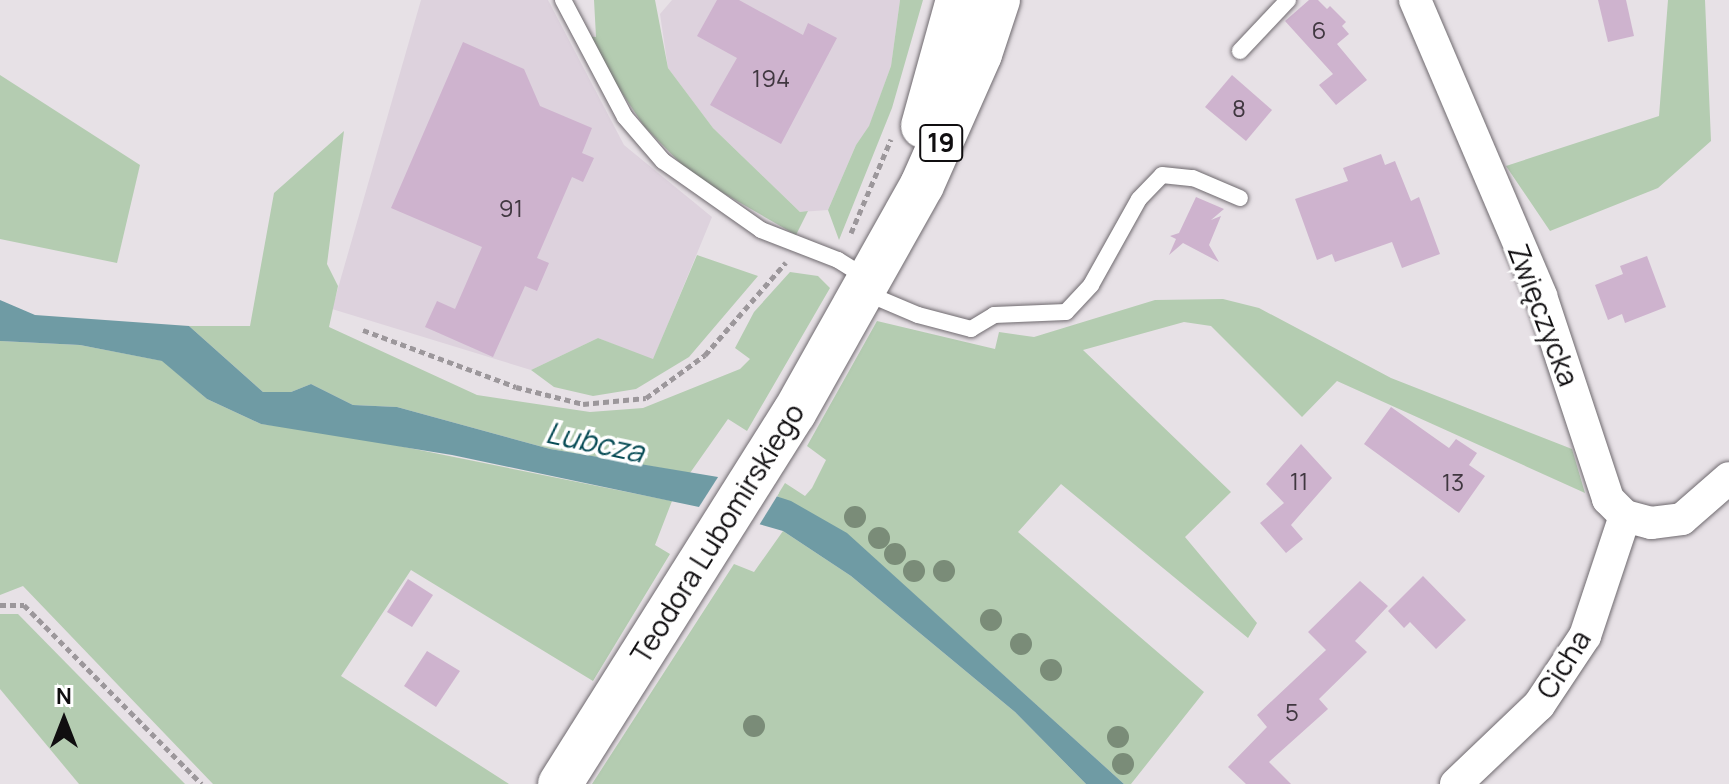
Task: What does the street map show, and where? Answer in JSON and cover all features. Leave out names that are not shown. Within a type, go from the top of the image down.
[{"type":"highway","name":"19","points":[[864,284],[929,109],[958,0]]},
{"type":"highway","name":"19","points":[[864,284],[922,185],[980,54],[998,0]]},
{"type":"highway","name":"Teodora Lubomirskiego","points":[[560,784],[697,572],[794,413],[864,284]]},
{"type":"street","name":"Zwięczycka","points":[[1415,0],[1541,296],[1608,499],[1625,516]]},
{"type":"street","points":[[1625,516],[1651,523],[1682,519],[1729,478]]},
{"type":"street","name":"Cicha","points":[[1456,784],[1539,705],[1585,636],[1625,516]]},
{"type":"lane","points":[[563,0],[625,117],[663,161],[761,230],[838,260],[864,284],[918,315],[971,329],[994,315],[1066,312],[1091,285],[1139,199],[1162,175],[1193,178],[1240,198]]},
{"type":"lane","points":[[1240,51],[1288,0]]},
{"type":"path","points":[[363,330],[516,387],[583,404],[646,398],[705,355],[801,248]]},
{"type":"path","points":[[0,605],[24,605],[202,784]]},
{"type":"shaded area","points":[[421,0],[548,0],[624,145],[712,217],[653,360],[598,338],[531,370],[332,309]]},
{"type":"shaded area","points":[[672,0],[900,0],[891,66],[869,127],[856,145],[828,210],[800,212],[713,128],[668,68],[660,14]]},
{"type":"green space","points":[[594,0],[655,0],[668,68],[713,128],[800,212],[808,211],[796,235],[692,175],[644,126],[584,36],[596,37]]},
{"type":"green space","points":[[900,0],[923,0],[892,108],[839,240],[828,210],[856,145],[869,126],[891,66]]},
{"type":"green space","points":[[1668,0],[1705,0],[1711,141],[1658,188],[1550,231],[1506,166],[1659,116]]},
{"type":"green space","points":[[0,75],[140,165],[117,263],[0,239]]},
{"type":"green space","points":[[344,131],[327,264],[338,286],[329,327],[477,395],[590,412],[643,408],[740,369],[750,359],[735,348],[754,312],[790,272],[818,276],[830,288],[747,431],[728,419],[690,473],[550,449],[397,407],[353,405],[311,384],[291,392],[263,392],[189,326],[250,326],[274,193]]},
{"type":"green space","points":[[697,255],[758,276],[689,357],[636,389],[593,396],[554,387],[531,370],[598,338],[653,359]]},
{"type":"green space","points":[[1223,299],[1259,308],[1391,378],[1572,449],[1585,493],[1337,381],[1302,417],[1211,326],[1184,322],[1083,350],[1231,492],[1185,537],[1257,623],[1248,638],[1061,484],[1018,532],[1204,692],[1131,784],[1124,784],[847,534],[777,496],[785,483],[805,496],[812,488],[826,460],[807,446],[877,321],[995,349],[999,332],[1034,337],[1155,300]]},
{"type":"green space","points":[[0,341],[80,345],[163,361],[207,399],[261,424],[330,432],[672,501],[655,545],[670,554],[593,681],[411,570],[341,676],[509,784],[213,784],[23,586],[0,595]]},
{"type":"green space","points":[[783,531],[851,576],[1015,712],[1086,784],[592,784],[734,564],[754,572]]},
{"type":"green space","points":[[0,614],[18,614],[185,784],[79,784],[0,689]]},
{"type":"water","points":[[0,300],[35,315],[189,326],[263,392],[291,392],[311,384],[353,405],[397,407],[550,449],[718,477],[791,501],[847,533],[1124,784],[1086,784],[1015,712],[851,576],[783,531],[699,507],[452,455],[261,424],[207,399],[162,361],[80,345],[0,341]]},
{"type":"pier","points":[[720,474],[779,493],[758,527],[697,510]]},
{"type":"building","points":[[717,0],[739,0],[803,35],[808,23],[837,38],[781,144],[710,105],[737,58],[697,36]]},
{"type":"building","points":[[1309,0],[1318,0],[1327,9],[1330,6],[1346,22],[1342,26],[1349,34],[1337,44],[1367,80],[1336,105],[1319,85],[1333,74],[1285,21]]},
{"type":"building","points":[[1598,0],[1626,0],[1634,36],[1608,42]]},
{"type":"building","points":[[463,42],[524,69],[540,106],[592,128],[582,153],[594,158],[583,182],[572,177],[537,258],[549,263],[537,291],[525,286],[493,357],[425,327],[437,301],[455,309],[482,247],[391,208]]},
{"type":"building","points":[[1232,75],[1272,110],[1246,141],[1205,107]]},
{"type":"building","points":[[1381,154],[1385,165],[1395,161],[1411,201],[1419,197],[1440,254],[1402,268],[1392,242],[1335,262],[1332,254],[1317,260],[1295,199],[1348,181],[1343,168]]},
{"type":"building","points":[[1196,197],[1224,209],[1211,220],[1221,216],[1209,245],[1219,262],[1183,243],[1169,255],[1176,239],[1170,236],[1179,233]]},
{"type":"building","points":[[1647,256],[1666,307],[1625,323],[1622,314],[1608,320],[1595,285],[1623,274],[1620,266]]},
{"type":"building","points":[[1391,407],[1449,448],[1456,439],[1477,453],[1469,465],[1485,476],[1459,513],[1364,444]]},
{"type":"building","points":[[1301,444],[1332,478],[1291,525],[1303,539],[1286,553],[1260,523],[1284,503],[1266,484]]},
{"type":"building","points":[[1423,576],[1466,620],[1436,649],[1410,622],[1404,628],[1388,611]]},
{"type":"building","points":[[408,579],[433,595],[412,627],[387,612]]},
{"type":"building","points":[[1360,581],[1388,606],[1355,641],[1367,652],[1319,699],[1328,709],[1269,762],[1291,784],[1246,784],[1228,767],[1267,727],[1257,715],[1326,650],[1308,632]]},
{"type":"building","points":[[427,651],[460,671],[436,707],[404,686]]},
{"type":"water label","name":"Lubcza","points":[[595,442]]}]
